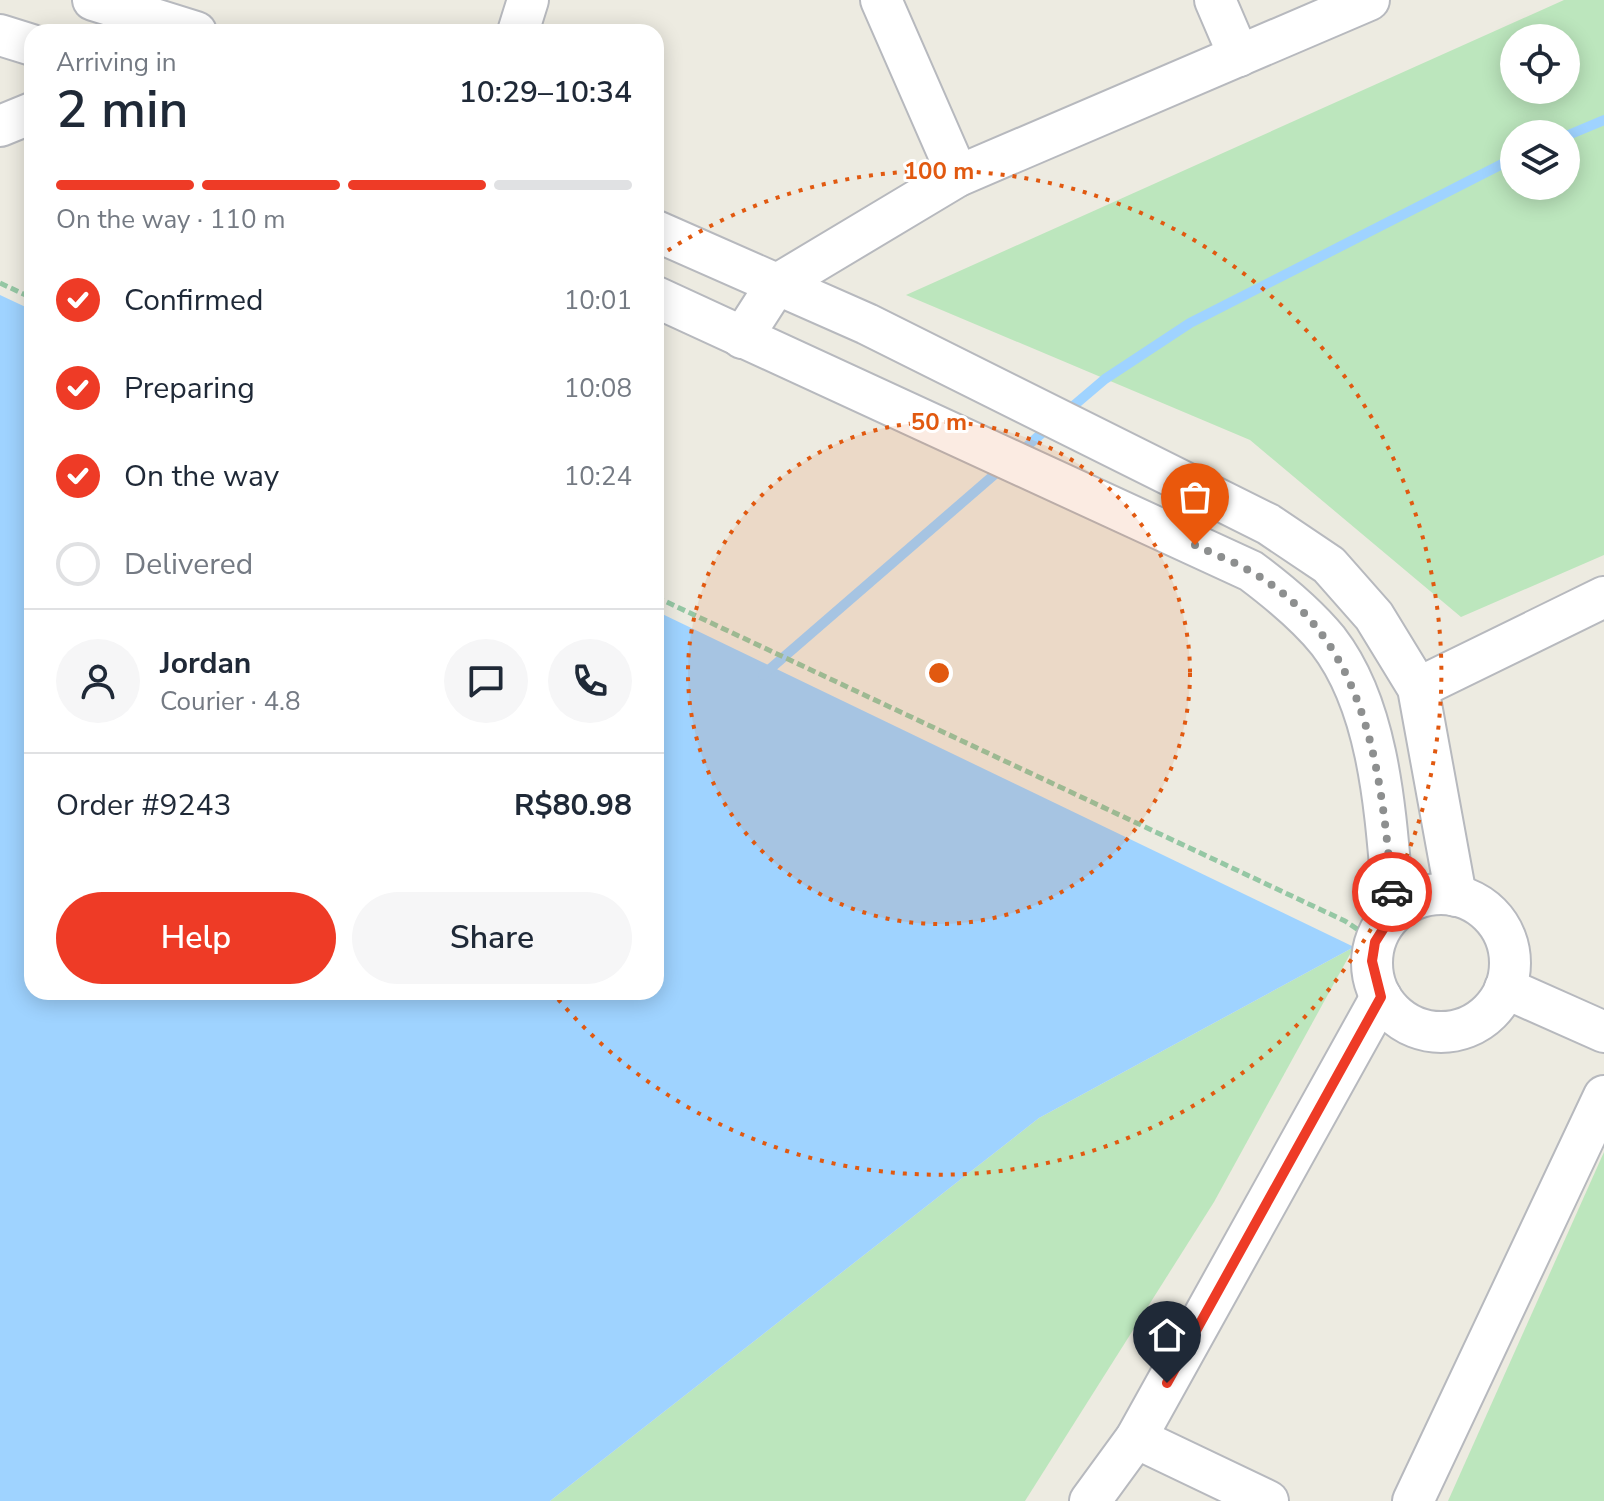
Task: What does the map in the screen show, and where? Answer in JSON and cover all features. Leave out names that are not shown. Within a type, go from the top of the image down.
[{"type":"street","points":[[93,0],[196,23]]},
{"type":"street","points":[[520,24],[528,0]]},
{"type":"street","points":[[881,0],[958,176]]},
{"type":"street","points":[[1215,0],[1239,56]]},
{"type":"street","points":[[742,338],[776,285],[958,176],[1369,0]]},
{"type":"street","points":[[0,35],[24,42]]},
{"type":"street","points":[[0,126],[24,116]]},
{"type":"street","points":[[664,235],[867,324],[1268,524],[1329,565],[1374,616],[1418,688],[1456,896]]},
{"type":"street","points":[[664,301],[1251,571],[1290,601],[1329,643],[1361,704],[1382,788],[1385,927],[1373,970],[1381,997],[1393,1013],[1408,1024],[1427,1031],[1446,1032],[1482,1018],[1496,1005],[1510,969],[1505,937],[1486,910],[1456,896],[1423,896],[1385,927]]},
{"type":"street","points":[[1418,688],[1604,597]]},
{"type":"street","points":[[1505,988],[1604,1032]]},
{"type":"street","points":[[1090,1501],[1136,1438],[1381,997]]},
{"type":"street","points":[[1413,1501],[1604,1096]]},
{"type":"street","points":[[1136,1438],[1268,1501]]},
{"type":"path","points":[[0,283],[24,294]]},
{"type":"path","points":[[664,601],[1345,921],[1385,927]]},
{"type":"green space","points":[[1564,0],[1604,0],[1604,555],[1461,617],[1250,440],[906,295],[1500,29],[1500,104],[1580,104],[1580,24],[1510,24]]},
{"type":"green space","points":[[1354,947],[1214,1202],[1025,1501],[550,1501],[1039,1118]]},
{"type":"green space","points":[[1604,1152],[1604,1501],[1448,1501]]},
{"type":"water","points":[[0,295],[24,306],[24,1000],[664,1000],[664,615],[1354,947],[1039,1118],[550,1501],[0,1501]]},
{"type":"waterway","points":[[1580,130],[1604,120]]},
{"type":"waterway","points":[[1065,413],[1105,379],[1190,323],[1500,165]]},
{"type":"waterway","points":[[1017,455],[1050,426]]},
{"type":"waterway","points":[[763,675],[1002,468]]},
{"type":"way so far","points":[[1195,545],[1251,571],[1290,601],[1329,643],[1361,704],[1382,788],[1392,892]]},
{"type":"route","points":[[1167,1383],[1381,997],[1374,979],[1372,961],[1375,942],[1383,924],[1394,912],[1392,892]]}]
